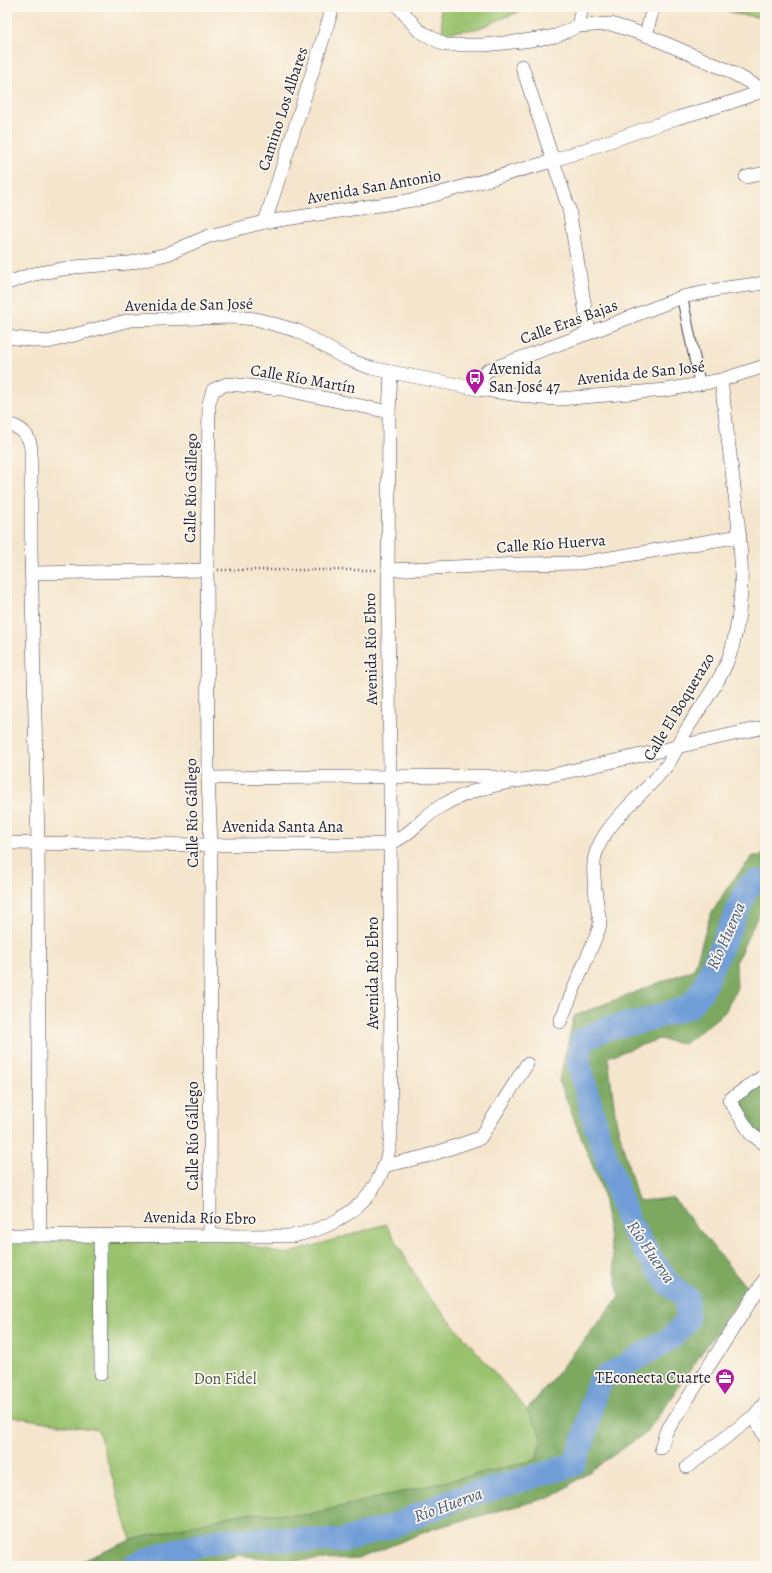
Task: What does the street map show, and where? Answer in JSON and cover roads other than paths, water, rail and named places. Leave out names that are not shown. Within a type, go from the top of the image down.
[{"type":"street","name":"Camino Los Albares","points":[[265,222],[333,7]]},
{"type":"street","points":[[399,7],[418,30],[445,45],[483,45],[524,41],[556,36],[578,26],[611,24],[646,35],[725,70],[765,90]]},
{"type":"street","points":[[578,26],[582,7]]},
{"type":"street","points":[[646,35],[653,7]]},
{"type":"street","points":[[522,66],[572,222],[589,333]]},
{"type":"street","name":"Avenida San Antonio","points":[[7,283],[34,274],[74,266],[130,263],[167,254],[209,236],[265,222],[420,199],[552,161],[677,118],[732,102],[765,90]]},
{"type":"street","points":[[746,177],[765,173]]},
{"type":"street","name":"Calle Eras Bajas","points":[[478,389],[484,374],[488,370],[589,333],[682,296],[765,283]]},
{"type":"street","points":[[682,296],[700,385]]},
{"type":"street","name":"Avenida de San José","points":[[7,338],[48,342],[130,320],[256,319],[298,331],[358,364],[478,389],[519,396],[559,399],[666,390],[700,385],[765,366]]},
{"type":"street","name":"Avenida Río Ebro","points":[[7,1235],[292,1236],[326,1227],[343,1218],[373,1189],[384,1166],[390,1147],[391,1136],[388,570],[389,412],[391,372]]},
{"type":"street","name":"Calle El Boquerazo","points":[[560,1022],[599,929],[600,922],[594,872],[594,863],[598,848],[611,826],[666,768],[676,748],[717,684],[726,665],[737,629],[741,594],[740,536],[721,380]]},
{"type":"street","name":"Calle Río Martín","points":[[212,390],[227,384],[282,389],[389,412]]},
{"type":"street","name":"Calle Río Gállego","points":[[210,1235],[211,845],[208,778],[207,570],[209,403],[212,390]]},
{"type":"street","points":[[7,424],[22,430],[29,439],[31,450],[38,842],[40,1235]]},
{"type":"street","name":"Calle Río Huerva","points":[[388,570],[581,563],[740,536]]},
{"type":"street","points":[[32,573],[207,570]]},
{"type":"street","name":"Avenida Santa Ana","points":[[7,843],[38,842],[211,845],[389,844],[405,836],[440,806],[473,793],[517,781],[548,776],[765,727]]},
{"type":"street","name":"Avenida Santa Ana","points":[[208,778],[485,776],[517,781]]},
{"type":"street","points":[[384,1166],[427,1156],[480,1138],[527,1064]]},
{"type":"street","points":[[765,1075],[729,1100],[751,1134],[765,1144]]},
{"type":"street","points":[[100,1235],[101,1374]]},
{"type":"street","points":[[661,1448],[666,1432],[765,1279]]},
{"type":"street","points":[[687,1467],[754,1416],[765,1404]]},
{"type":"street","points":[[754,1416],[765,1437]]},
{"type":"waterway","name":"Río Huerva","points":[[134,1566],[163,1554],[220,1540],[278,1539],[340,1541],[393,1526],[453,1500],[573,1465],[584,1437],[594,1397],[601,1380],[671,1338],[687,1321],[687,1298],[668,1283],[628,1221],[596,1126],[578,1060],[582,1040],[608,1028],[640,1022],[689,1007],[701,992],[748,887],[757,881],[765,883]]},
{"type":"place","name":"Avenida San José 47","points":[[475,395]]},
{"type":"place","name":"TEconecta Cuarte","points":[[725,1395]]},
{"type":"park label","name":"Don Fidel","points":[[225,1379]]}]
